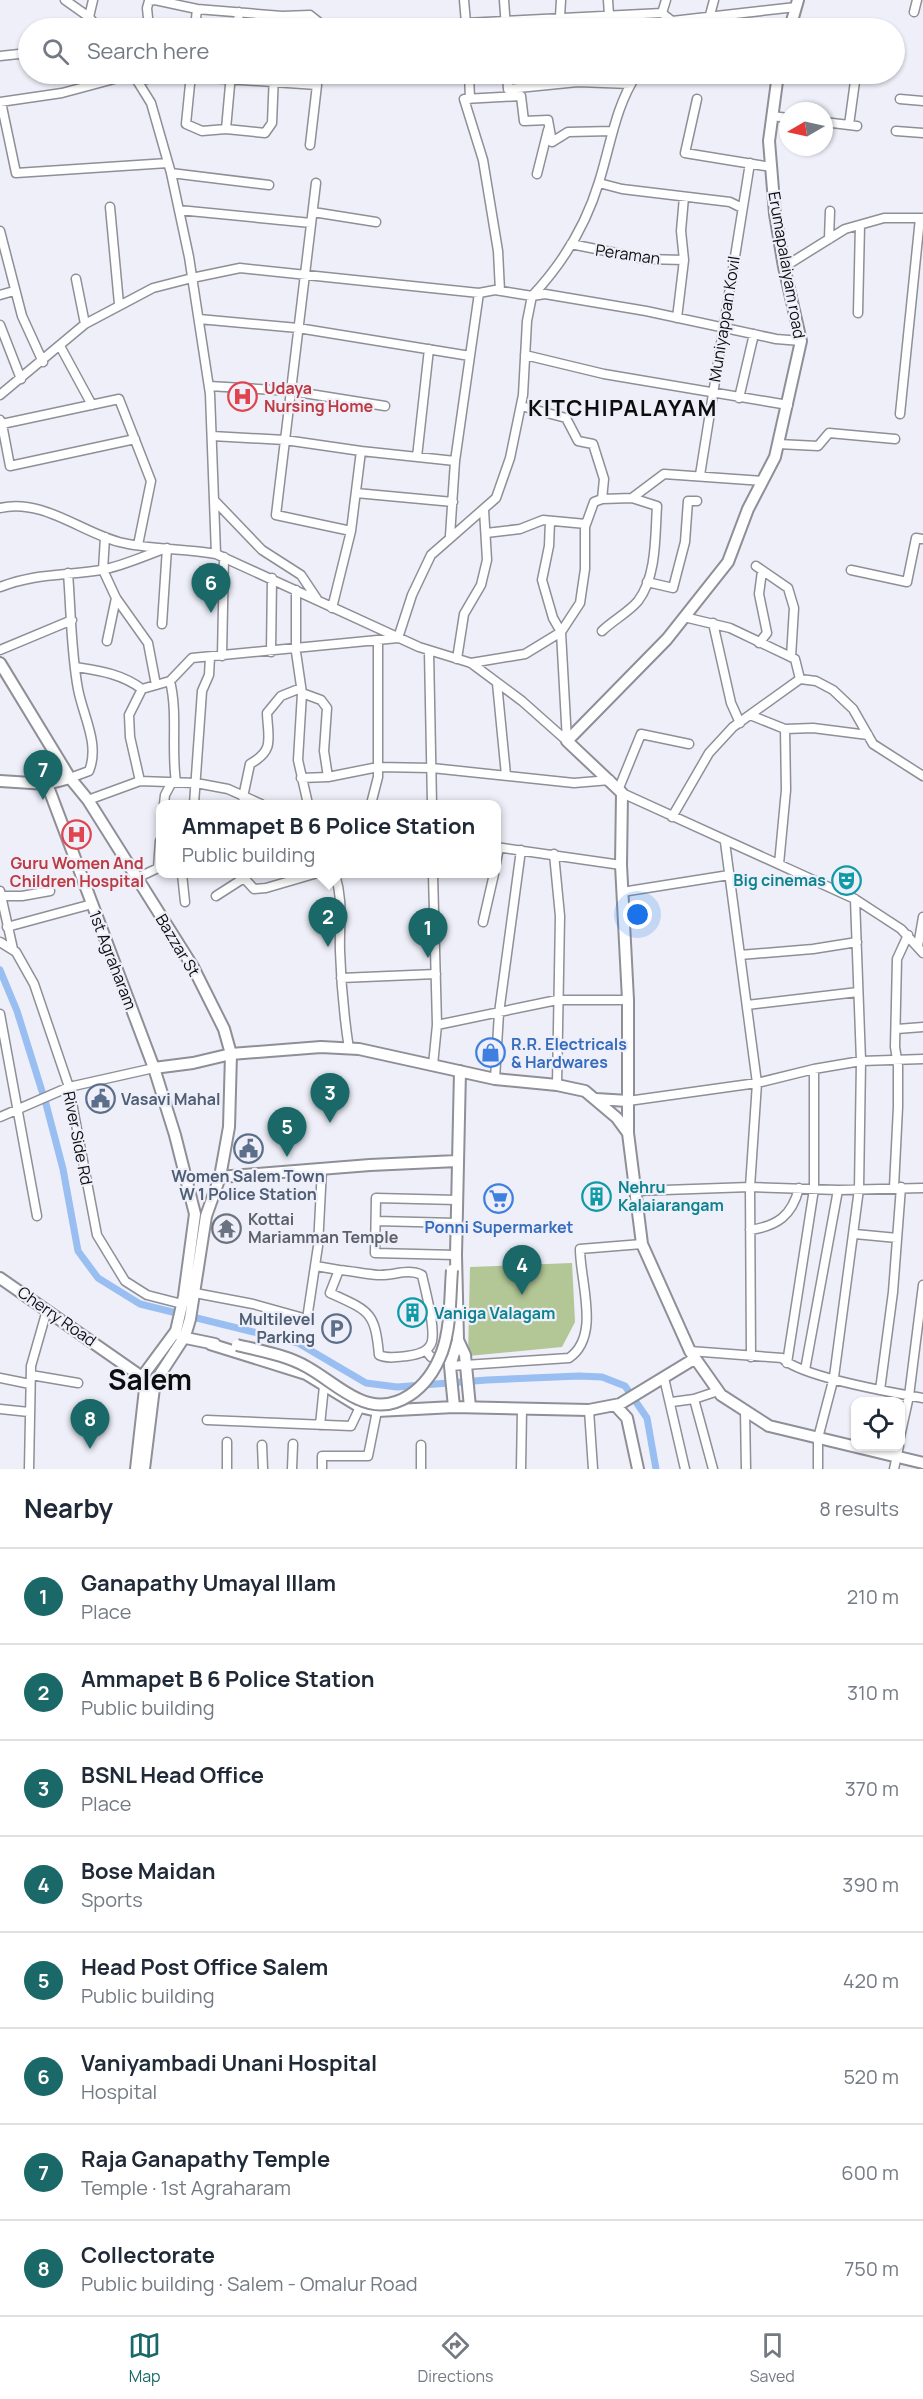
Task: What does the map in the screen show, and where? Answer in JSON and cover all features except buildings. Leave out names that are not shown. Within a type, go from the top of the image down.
[{"type":"main road","name":"Erumapalaiyam road","points":[[567,741],[667,639],[728,562],[748,509],[776,457],[801,342],[784,267],[771,167],[769,141],[776,84]]},
{"type":"main road","name":"Bazzar St","points":[[0,663],[70,778],[88,800],[193,967],[224,1029],[231,1054],[229,1127],[220,1177],[200,1215]]},
{"type":"main road","points":[[567,741],[617,787],[628,1000],[628,1133],[642,1244],[692,1355],[718,1391],[769,1426],[851,1443]]},
{"type":"main road","points":[[0,781],[40,781],[47,784],[70,778]]},
{"type":"main road","name":"1st Agraharam","points":[[47,784],[154,1068],[200,1215]]},
{"type":"main road","points":[[154,1068],[193,1063],[231,1054],[321,1047],[349,1048],[495,1079],[557,1084],[585,1091],[596,1099],[628,1133]]},
{"type":"main road","points":[[453,1405],[451,1366],[458,1340],[456,1223],[460,1071]]},
{"type":"main road","points":[[596,1099],[628,1101]]},
{"type":"main road","points":[[220,1177],[457,1161]]},
{"type":"main road","points":[[136,1469],[149,1381],[178,1335],[189,1298],[200,1215]]},
{"type":"main road","points":[[178,1335],[307,1367],[359,1400],[377,1405],[404,1401],[427,1378],[443,1350],[452,1270]]},
{"type":"main road","name":"Cherry Road","points":[[0,1278],[149,1381]]},
{"type":"main road","points":[[458,1340],[465,1355],[469,1404]]},
{"type":"main road","points":[[237,1349],[306,1374],[360,1407],[377,1411],[469,1404],[522,1409],[589,1410],[617,1404],[664,1378],[692,1355]]},
{"type":"main road","points":[[144,1469],[149,1381]]},
{"type":"main road","points":[[617,1404],[627,1418],[638,1469]]},
{"type":"main road","points":[[897,1451],[923,1463]]},
{"type":"street","points":[[65,0],[89,17],[93,0]]},
{"type":"street","points":[[464,0],[465,18]]},
{"type":"street","points":[[504,0],[506,18]]},
{"type":"street","points":[[560,17],[561,0]]},
{"type":"street","points":[[609,0],[609,15]]},
{"type":"street","points":[[662,13],[666,0]]},
{"type":"street","points":[[710,15],[714,0]]},
{"type":"street","points":[[755,11],[758,0]]},
{"type":"street","points":[[914,12],[917,0]]},
{"type":"street","points":[[148,18],[149,1],[197,9],[282,16],[310,15],[314,18]]},
{"type":"street","points":[[698,18],[797,4]]},
{"type":"street","points":[[196,18],[197,9]]},
{"type":"street","points":[[238,18],[239,12]]},
{"type":"street","points":[[552,18],[662,13]]},
{"type":"street","points":[[662,13],[665,18]]},
{"type":"street","points":[[0,56],[18,54]]},
{"type":"street","points":[[100,84],[62,93],[1,102],[16,173],[168,163]]},
{"type":"street","points":[[139,84],[151,103],[171,173],[199,319],[212,436],[220,555],[222,656]]},
{"type":"street","points":[[189,84],[186,124],[202,131],[226,129],[265,133],[272,123],[274,84]]},
{"type":"street","points":[[226,129],[230,84]]},
{"type":"street","points":[[304,84],[317,85],[310,145]]},
{"type":"street","points":[[469,84],[470,99]]},
{"type":"street","points":[[508,84],[508,89],[558,84]]},
{"type":"street","points":[[398,638],[412,595],[431,555],[496,498],[510,458],[521,406],[526,321],[532,296],[556,270],[583,225],[599,183],[612,131],[630,84]]},
{"type":"street","points":[[833,123],[853,126],[855,84]]},
{"type":"street","points":[[500,291],[498,251],[486,191],[483,160],[464,99],[521,96],[524,121],[548,120],[552,142],[568,132],[612,131]]},
{"type":"street","points":[[697,99],[685,153],[771,167]]},
{"type":"street","points":[[900,99],[923,101]]},
{"type":"street","points":[[772,116],[779,117]]},
{"type":"street","points":[[537,174],[549,127]]},
{"type":"street","points":[[896,130],[923,133]]},
{"type":"street","name":"Muniyappan Kovil","points":[[700,475],[750,164]]},
{"type":"street","points":[[171,173],[269,185]]},
{"type":"street","points":[[316,183],[276,515],[351,531]]},
{"type":"street","points":[[599,183],[622,189],[730,202],[742,208]]},
{"type":"street","points":[[677,318],[684,260],[681,231],[684,197]]},
{"type":"street","points":[[110,207],[119,304]]},
{"type":"street","points":[[179,210],[311,222]]},
{"type":"street","points":[[829,239],[830,211]]},
{"type":"street","points":[[313,212],[376,222]]},
{"type":"street","points":[[784,267],[845,229],[884,218],[922,218],[900,414]]},
{"type":"street","points":[[858,313],[860,225]]},
{"type":"street","points":[[0,231],[22,316],[43,362]]},
{"type":"street","name":"Peraman","points":[[571,244],[645,259],[684,260]]},
{"type":"street","points":[[0,395],[43,362],[85,324],[119,304],[153,288],[240,268],[479,293],[500,291],[532,296],[545,294],[801,342]]},
{"type":"street","points":[[76,279],[85,324]]},
{"type":"street","points":[[0,295],[14,291]]},
{"type":"street","points":[[450,536],[455,461],[479,293]]},
{"type":"street","points":[[199,319],[298,328],[470,356]]},
{"type":"street","points":[[0,325],[21,379]]},
{"type":"street","points":[[739,398],[754,334]]},
{"type":"street","points":[[60,346],[92,405]]},
{"type":"street","points":[[417,457],[429,349]]},
{"type":"street","points":[[525,355],[604,374],[788,405]]},
{"type":"street","points":[[208,386],[291,391],[385,406]]},
{"type":"street","points":[[135,439],[9,466],[1,422],[119,399],[135,439],[151,481],[138,545]]},
{"type":"street","points":[[521,406],[566,418],[578,441],[593,444],[604,479],[602,499]]},
{"type":"street","points":[[778,444],[818,446],[829,433],[895,439]]},
{"type":"street","points":[[212,436],[285,440],[455,461]]},
{"type":"street","points":[[332,608],[351,531],[361,451]]},
{"type":"street","points":[[632,498],[664,474],[700,475],[763,482]]},
{"type":"street","points":[[356,493],[453,502]]},
{"type":"street","points":[[471,663],[525,654],[561,632],[580,603],[585,569],[586,524],[594,502],[602,499],[632,498],[657,506],[654,549],[647,582],[637,602],[602,631]]},
{"type":"street","points":[[215,501],[262,550],[301,575],[318,601]]},
{"type":"street","points":[[647,582],[673,588],[685,542],[688,501],[697,501]]},
{"type":"street","points":[[0,508],[30,509],[51,514],[105,537],[138,545],[220,555],[398,638],[429,651],[471,663],[567,741]]},
{"type":"street","points":[[457,659],[464,614],[481,585],[487,560],[484,510]]},
{"type":"street","points":[[486,533],[520,529],[543,520],[586,524]]},
{"type":"street","points":[[550,521],[549,546],[542,580],[553,618],[561,632],[567,741]]},
{"type":"street","points":[[105,537],[103,570],[116,598],[147,643],[156,685]]},
{"type":"street","points":[[851,570],[907,582],[916,538],[923,539]]},
{"type":"street","points":[[0,587],[23,578],[103,570],[167,548]]},
{"type":"street","points":[[162,624],[167,548]]},
{"type":"street","points":[[759,643],[767,633],[759,594],[759,568],[788,588],[794,608],[791,657]]},
{"type":"street","points":[[68,573],[78,688],[93,745],[93,761],[89,771],[70,778]]},
{"type":"street","points":[[271,652],[272,578]]},
{"type":"street","points":[[296,590],[296,649],[302,691],[298,760],[307,800]]},
{"type":"street","points":[[107,641],[116,598]]},
{"type":"street","points":[[684,617],[730,628],[795,659],[800,679]]},
{"type":"street","points":[[0,650],[72,620]]},
{"type":"street","points":[[713,624],[731,703],[740,723]]},
{"type":"street","points":[[140,781],[130,737],[129,715],[142,689],[170,681],[192,658],[398,638]]},
{"type":"street","points":[[372,800],[378,767],[378,640]]},
{"type":"street","points":[[429,651],[432,800]]},
{"type":"street","points":[[194,800],[202,691],[209,675],[210,657]]},
{"type":"street","points":[[76,668],[115,674],[131,680],[142,689]]},
{"type":"street","points":[[672,817],[709,753],[740,723],[800,679],[816,681],[833,690],[853,709],[873,744],[923,776]]},
{"type":"street","points":[[164,800],[165,795],[174,782],[172,758],[176,703],[170,681]]},
{"type":"street","points":[[497,683],[506,775]]},
{"type":"street","points":[[243,797],[250,765],[264,756],[269,747],[267,713],[281,696],[302,691],[321,700],[327,708],[324,751],[327,777]]},
{"type":"street","points":[[750,715],[785,729],[813,728],[868,735]]},
{"type":"street","points":[[779,864],[786,790],[785,729]]},
{"type":"street","points":[[617,787],[641,734],[689,744]]},
{"type":"street","points":[[301,778],[327,777],[378,767],[432,768],[617,787],[725,842],[855,899],[908,935],[921,949]]},
{"type":"street","points":[[88,800],[140,781],[196,783],[228,789],[250,800]]},
{"type":"street","points":[[725,842],[758,1083],[750,1187],[751,1357]]},
{"type":"street","points":[[501,848],[621,865]]},
{"type":"street","points":[[495,1079],[499,1013],[521,850]]},
{"type":"street","points":[[554,854],[560,915],[557,1084]]},
{"type":"street","points":[[137,878],[156,868]]},
{"type":"street","points":[[622,892],[729,875]]},
{"type":"street","points":[[183,878],[185,902]]},
{"type":"street","points":[[216,896],[241,878]]},
{"type":"street","points":[[247,878],[254,889],[266,888],[298,878]]},
{"type":"street","points":[[336,878],[343,907],[339,926],[341,978],[349,1048]]},
{"type":"street","points":[[433,878],[437,1025],[433,1065]]},
{"type":"street","points":[[483,922],[493,878]]},
{"type":"street","points":[[13,950],[0,894],[50,891]]},
{"type":"street","points":[[818,1469],[818,1438],[834,1377],[860,1189],[861,1061],[855,899]]},
{"type":"street","points":[[7,927],[92,904]]},
{"type":"street","points":[[921,949],[923,917]]},
{"type":"street","points":[[880,1390],[897,1238],[898,1107],[895,1047],[897,958],[908,935]]},
{"type":"street","name":"River Side Rd","points":[[0,942],[13,950],[34,984],[69,1087],[98,1235],[125,1281],[147,1295],[254,1304],[307,1319],[316,1266]]},
{"type":"street","points":[[740,955],[813,949],[857,942]]},
{"type":"street","points":[[341,978],[436,974]]},
{"type":"street","points":[[747,1005],[858,992]]},
{"type":"street","points":[[437,1025],[557,1000],[628,1000]]},
{"type":"street","points":[[0,1014],[37,1216]]},
{"type":"street","points":[[897,1029],[923,1027]]},
{"type":"street","points":[[628,1101],[758,1083],[814,1069],[861,1061],[923,1059]]},
{"type":"street","points":[[0,1117],[31,1101],[69,1087],[154,1068]]},
{"type":"street","points":[[787,1363],[814,1189],[814,1069]]},
{"type":"street","points":[[322,1169],[316,1266],[378,1275],[394,1275],[406,1271],[422,1275],[432,1334],[431,1344],[426,1351],[408,1356],[384,1358],[379,1355],[376,1327],[370,1315],[359,1306],[330,1293],[339,1270]]},
{"type":"street","points":[[636,1191],[750,1187],[838,1190],[923,1188]]},
{"type":"street","points":[[750,1230],[771,1226],[786,1214],[795,1202],[798,1188]]},
{"type":"street","points":[[805,1370],[838,1190]]},
{"type":"street","points":[[456,1255],[375,1253],[376,1198],[457,1200]]},
{"type":"street","points":[[376,1221],[456,1223]]},
{"type":"street","points":[[855,1234],[897,1238]]},
{"type":"street","points":[[426,1351],[430,1357],[451,1366],[466,1367],[569,1358],[579,1351],[584,1338],[587,1314],[580,1249],[642,1244]]},
{"type":"street","points":[[905,1414],[918,1357],[923,1285]]},
{"type":"street","points":[[29,1469],[31,1380],[47,1310]]},
{"type":"street","points":[[692,1355],[782,1358],[787,1363],[805,1370],[880,1390],[923,1398]]},
{"type":"street","points":[[0,1378],[78,1383]]},
{"type":"street","points":[[664,1378],[672,1402],[685,1469]]},
{"type":"street","points":[[320,1425],[324,1386]]},
{"type":"street","points":[[672,1402],[693,1399],[718,1391]]},
{"type":"street","points":[[693,1399],[713,1469]]},
{"type":"street","points":[[207,1420],[351,1426],[360,1407]]},
{"type":"street","points":[[0,1408],[29,1412]]},
{"type":"street","points":[[521,1469],[522,1409]]},
{"type":"street","points":[[589,1410],[593,1469]]},
{"type":"street","points":[[745,1410],[746,1469]]},
{"type":"street","points":[[322,1469],[322,1456],[368,1456],[377,1411]]},
{"type":"street","points":[[227,1442],[227,1469]]},
{"type":"street","points":[[292,1469],[293,1444]]},
{"type":"street","points":[[262,1445],[263,1469]]},
{"type":"street","points":[[421,1445],[421,1469]]},
{"type":"street","points":[[894,1469],[897,1451]]},
{"type":"green space","points":[[572,1263],[575,1322],[562,1347],[468,1356],[470,1267]]},
{"type":"waterway","points":[[0,970],[17,1011],[46,1104],[63,1169],[78,1251],[98,1278],[140,1304],[298,1343],[366,1383],[397,1387],[487,1380],[602,1377],[625,1386],[647,1418],[656,1469]]},
{"type":"place","name":"Udaya Nursing Home","points":[[243,397]]},
{"type":"place","name":"Vaniyambadi Unani Hospital","points":[[211,613]]},
{"type":"place","name":"Raja Ganapathy Temple","points":[[43,800]]},
{"type":"place","name":"Guru Women And Children Hospital","points":[[77,835]]},
{"type":"place","name":"Big cinemas","points":[[847,880]]},
{"type":"place","name":"Ammapet B 6 Police Station","points":[[328,947]]},
{"type":"place","name":"Ganapathy Umayal Illam","points":[[428,958]]},
{"type":"place","name":"R.R. Electricals & Hardwares","points":[[490,1053]]},
{"type":"place","name":"Vasavi Mahal","points":[[100,1099]]},
{"type":"place","name":"BSNL Head Office","points":[[330,1123]]},
{"type":"place","name":"Women Salem Town W 1 Police Station","points":[[248,1148]]},
{"type":"place","name":"Head Post Office Salem","points":[[287,1157]]},
{"type":"place","name":"Nehru Kalaiarangam","points":[[597,1196]]},
{"type":"place","name":"Ponni Supermarket","points":[[499,1199]]},
{"type":"place","name":"Kottai Mariamman Temple","points":[[227,1228]]},
{"type":"place","name":"Bose Maidan","points":[[522,1295]]},
{"type":"place","name":"Vaniga Valagam","points":[[413,1313]]},
{"type":"place","name":"Multilevel Parking","points":[[336,1328]]},
{"type":"place","name":"Collectorate","points":[[90,1449]]},
{"type":"district","name":"KITCHIPALAYAM","points":[[623,408]]},
{"type":"district","name":"Salem","points":[[150,1379]]}]
